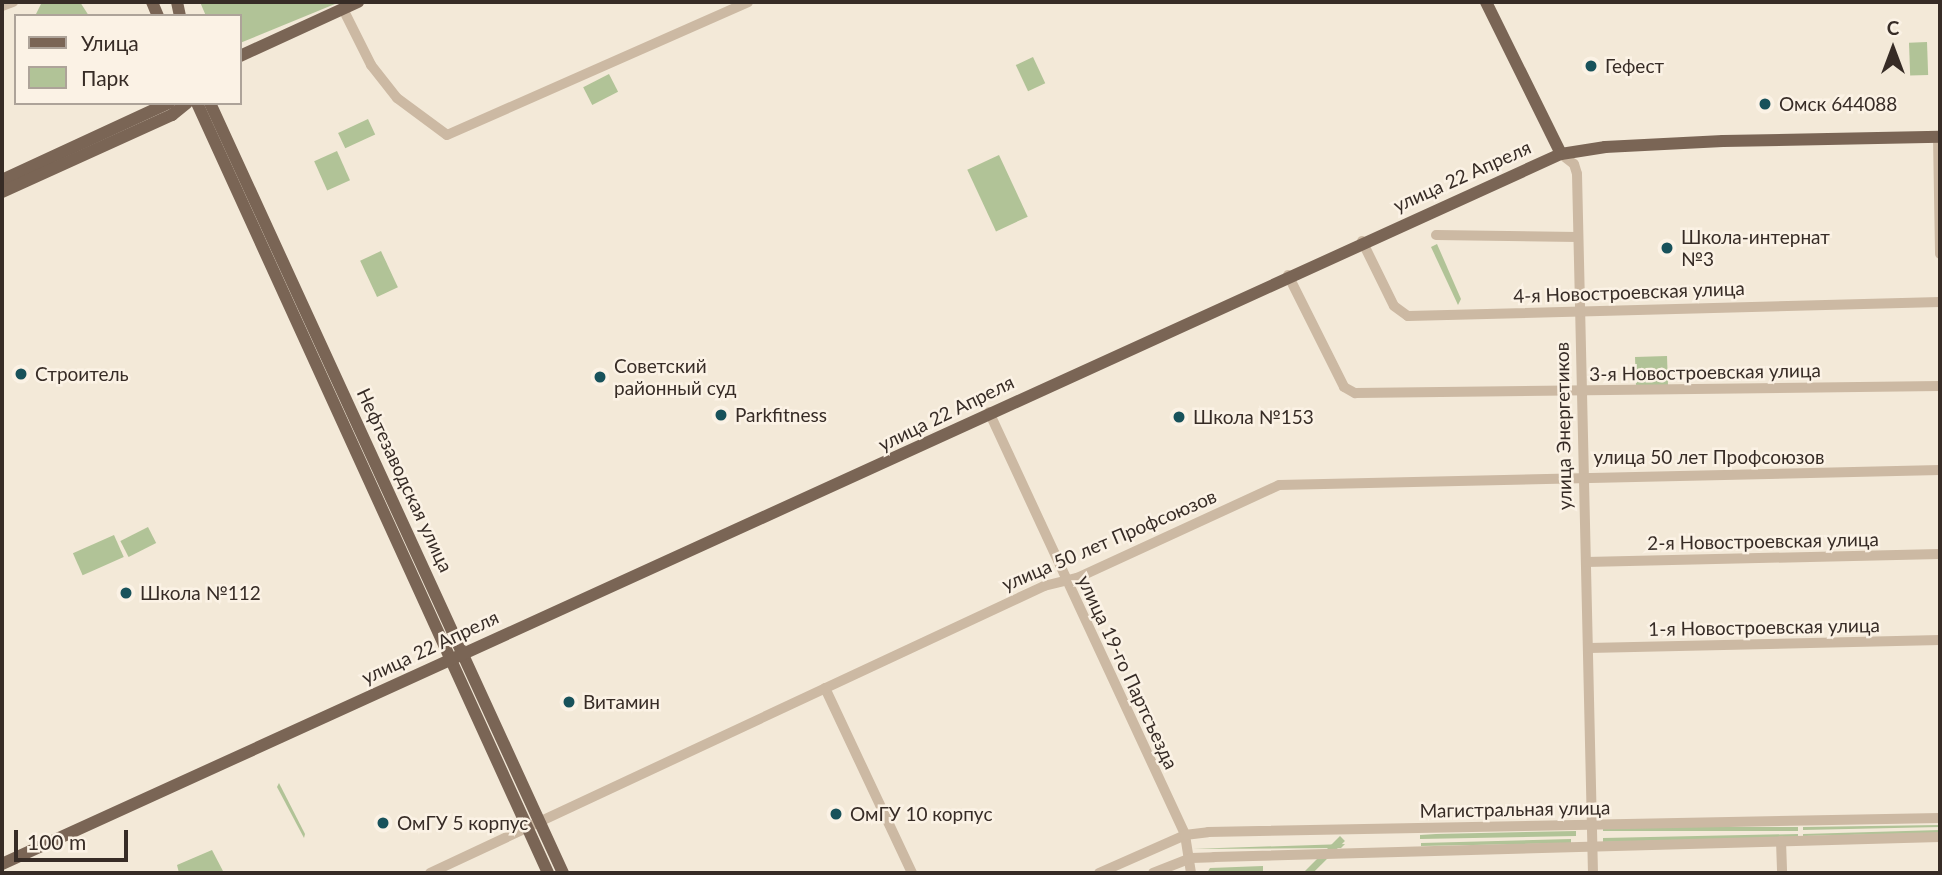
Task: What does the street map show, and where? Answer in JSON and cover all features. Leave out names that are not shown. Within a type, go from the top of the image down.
[{"type":"main road","points":[[242,55],[358,2]]},
{"type":"main road","name":"улица Энергетиков","points":[[1486,2],[1561,154]]},
{"type":"main road","points":[[2,180],[165,105]]},
{"type":"main road","points":[[2,192],[172,116],[185,105]]},
{"type":"main road","name":"Нефтезаводская улица","points":[[198,105],[449,653],[534,825],[563,873]]},
{"type":"main road","name":"Нефтезаводская улица","points":[[211,105],[472,668],[534,825],[548,873]]},
{"type":"main road","name":"улица 22 Апреля","points":[[2,864],[436,666],[449,653],[465,653],[847,482],[989,412],[1362,241],[1561,154],[1605,147],[1723,141],[1939,137]]},
{"type":"main road","points":[[458,639],[479,645],[472,668]]},
{"type":"main road","points":[[436,666],[448,665],[459,673]]},
{"type":"street","points":[[2,6],[13,2]]},
{"type":"street","points":[[343,9],[371,65],[397,97],[447,135],[748,2]]},
{"type":"street","points":[[1939,137],[1940,254]]},
{"type":"street","name":"улица Энергетиков","points":[[1561,154],[1574,164],[1577,174],[1593,873]]},
{"type":"street","points":[[1436,235],[1578,237]]},
{"type":"street","name":"4-я Новостроевская улица","points":[[1362,241],[1394,306],[1408,316],[1940,302]]},
{"type":"street","name":"3-я Новостроевская улица","points":[[1288,275],[1348,391],[1940,391]]},
{"type":"street","name":"улица 19-го Партсъезда","points":[[989,412],[1185,835],[1191,858],[1191,873]]},
{"type":"street","name":"улица 50 лет Профсоюзов","points":[[430,873],[825,688],[1065,579],[1077,578],[1285,483],[1940,470]]},
{"type":"street","name":"2-я Новостроевская улица","points":[[1586,562],[1940,554]]},
{"type":"street","name":"1-я Новостроевская улица","points":[[1589,648],[1940,640]]},
{"type":"street","points":[[825,688],[912,873]]},
{"type":"street","name":"Магистральная улица","points":[[1099,873],[1185,835],[1940,818]]},
{"type":"street","name":"Магистральная улица","points":[[1153,873],[1191,858],[1940,836]]},
{"type":"street","points":[[1781,841],[1782,873]]},
{"type":"green space","points":[[42,2],[80,2],[88,14],[36,14]]},
{"type":"green space","points":[[200,2],[335,4],[242,42],[242,14],[205,14]]},
{"type":"green space","points":[[1927,42],[1928,75],[1910,76],[1909,43]]},
{"type":"green space","points":[[1033,57],[1045,83],[1028,91],[1016,65]]},
{"type":"green space","points":[[609,74],[618,92],[592,105],[583,87]]},
{"type":"green space","points":[[368,119],[375,134],[345,148],[338,133]]},
{"type":"green space","points":[[337,151],[350,180],[327,190],[314,161]]},
{"type":"green space","points":[[999,155],[1028,217],[996,231],[967,170]]},
{"type":"green space","points":[[1437,244],[1461,299],[1458,305],[1431,247]]},
{"type":"green space","points":[[381,251],[398,287],[377,297],[360,261]]},
{"type":"green space","points":[[1667,356],[1668,385],[1636,386],[1635,357]]},
{"type":"green space","points":[[148,527],[156,543],[129,557],[120,541]]},
{"type":"green space","points":[[114,535],[124,557],[83,575],[73,553]]},
{"type":"green space","points":[[279,783],[305,834],[304,838],[277,787]]},
{"type":"green space","points":[[1603,827],[1798,827],[1798,831],[1603,831]]},
{"type":"green space","points":[[1803,827],[1940,827],[1803,830]]},
{"type":"green space","points":[[1940,830],[1939,833],[1803,836],[1803,834]]},
{"type":"green space","points":[[1576,831],[1576,836],[1420,839],[1420,835],[1436,834]]},
{"type":"green space","points":[[1798,834],[1798,837],[1603,842],[1603,838]]},
{"type":"green space","points":[[1340,836],[1345,841],[1313,873],[1303,873]]},
{"type":"green space","points":[[1571,839],[1571,843],[1421,846],[1421,843]]},
{"type":"green space","points":[[1345,844],[1341,848],[1193,849],[1219,848]]},
{"type":"green space","points":[[212,850],[224,873],[179,873],[177,865]]},
{"type":"green space","points":[[1263,866],[1263,873],[1207,873],[1210,868]]},
{"type":"place","name":"Гефест","points":[[1591,66]]},
{"type":"place","name":"Омск 644088","points":[[1765,104]]},
{"type":"place","name":"Школа-интернат №3","points":[[1667,248]]},
{"type":"place","name":"Строитель","points":[[21,374]]},
{"type":"place","name":"Советский районный суд","points":[[600,377]]},
{"type":"place","name":"Parkfitness","points":[[721,415]]},
{"type":"place","name":"Школа №153","points":[[1179,417]]},
{"type":"place","name":"Школа №112","points":[[126,593]]},
{"type":"place","name":"Витамин","points":[[569,702]]},
{"type":"place","name":"ОмГУ 10 корпус","points":[[836,814]]},
{"type":"place","name":"ОмГУ 5 корпус","points":[[383,823]]}]
